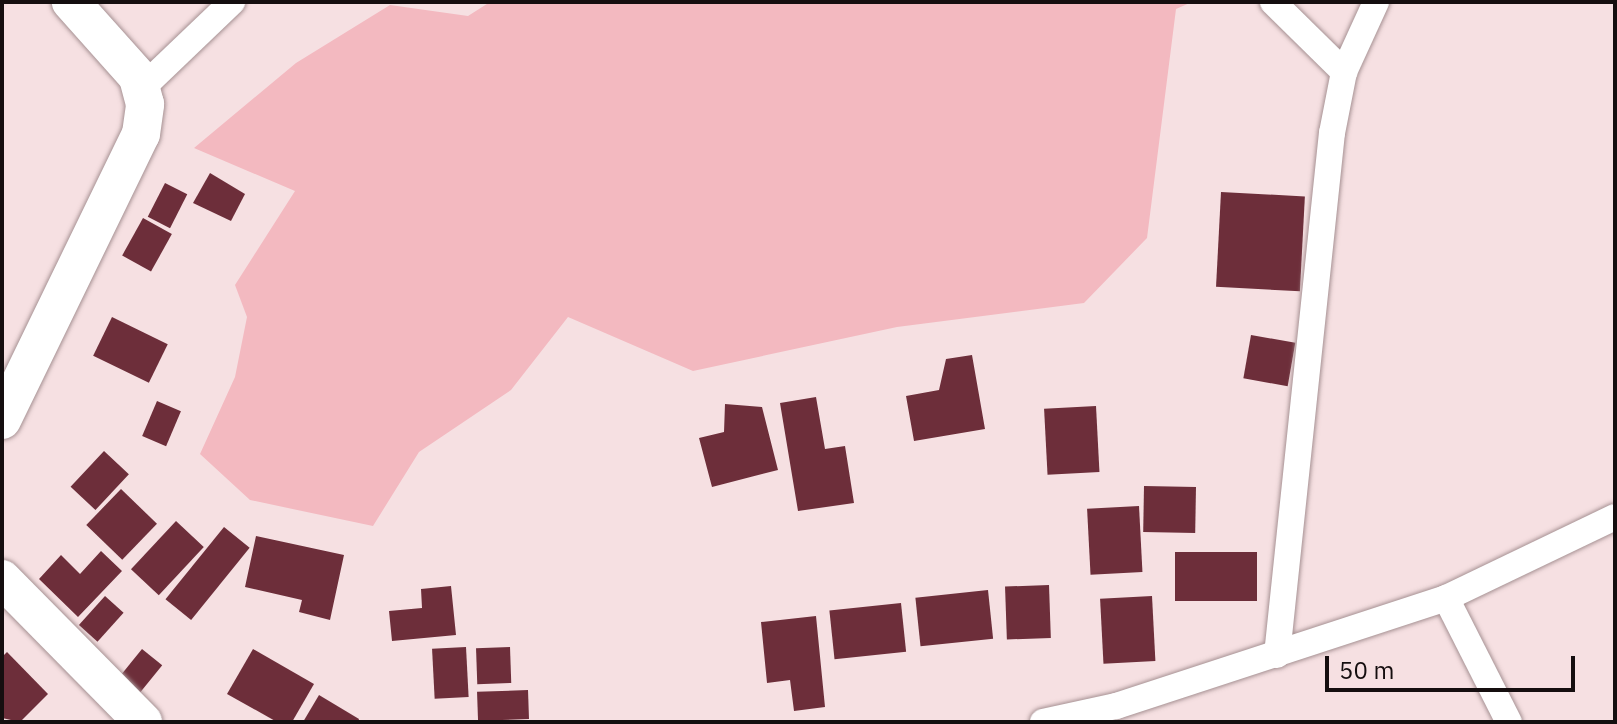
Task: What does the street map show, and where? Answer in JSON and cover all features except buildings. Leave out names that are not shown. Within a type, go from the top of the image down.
[{"type":"street","points":[[2,420],[141,134],[138,77],[71,2]]},
{"type":"street","points":[[141,89],[232,2]]},
{"type":"street","points":[[1273,2],[1344,72]]},
{"type":"street","points":[[1277,655],[1332,133],[1344,72],[1376,2]]},
{"type":"street","points":[[1043,722],[1116,706],[1446,598],[1615,517]]},
{"type":"street","points":[[2,579],[143,722]]},
{"type":"street","points":[[1446,598],[1509,722]]},
{"type":"shaded area","points":[[490,2],[1192,2],[1176,9],[1147,238],[1084,303],[897,327],[693,371],[568,317],[511,390],[419,452],[373,526],[250,500],[200,454],[235,377],[247,317],[235,285],[295,191],[194,148],[296,63],[390,5],[468,16]]}]
